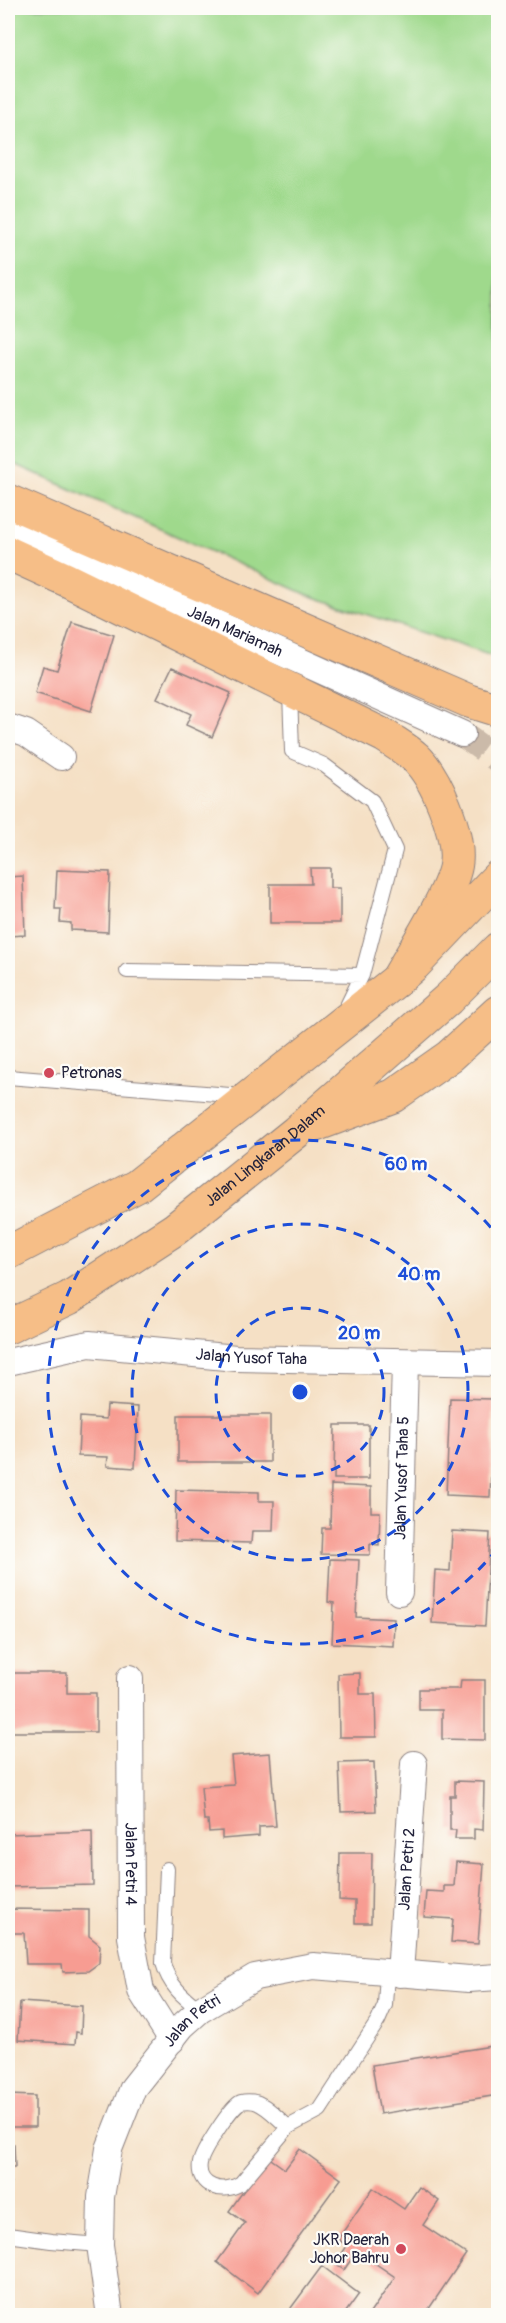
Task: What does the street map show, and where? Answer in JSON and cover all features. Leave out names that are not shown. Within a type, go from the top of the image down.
[{"type":"highway","points":[[8,501],[458,696],[498,710]]},
{"type":"highway","points":[[8,553],[68,580],[385,736],[416,758],[449,815],[455,840],[456,863],[446,892],[397,980]]},
{"type":"highway","points":[[8,1253],[137,1186],[397,980],[498,877]]},
{"type":"highway","name":"Jalan Lingkaran Dalam","points":[[8,1327],[69,1298],[175,1229],[296,1131],[448,999],[498,949]]},
{"type":"highway","points":[[296,1131],[393,1096],[450,1056],[498,1012]]},
{"type":"street","name":"Jalan Mariamah","points":[[8,529],[462,734]]},
{"type":"street","points":[[8,727],[26,734],[61,756]]},
{"type":"street","name":"Jalan Yusof Taha","points":[[8,1362],[89,1344],[236,1358],[498,1363]]},
{"type":"street","name":"Jalan Yusof Taha 5","points":[[399,1592],[405,1362]]},
{"type":"street","name":"Jalan Petri 4","points":[[130,1678],[131,1937],[141,1991],[172,2040]]},
{"type":"street","name":"Jalan Petri 2","points":[[394,1974],[414,1764]]},
{"type":"street","name":"Jalan Petri","points":[[110,2316],[100,2245],[101,2197],[109,2149],[133,2088],[200,2010],[255,1977],[313,1966],[469,1979],[498,1977]]},
{"type":"lane","points":[[290,689],[292,751],[324,765],[372,801],[395,850],[362,975],[336,1028]]},
{"type":"lane","points":[[127,971],[362,975]]},
{"type":"lane","points":[[8,1077],[249,1097]]},
{"type":"lane","points":[[167,1869],[163,1963],[167,1977],[177,1991],[200,2010]]},
{"type":"lane","points":[[288,2127],[264,2106],[253,2101],[241,2102],[232,2110],[203,2154],[199,2164],[201,2174],[212,2186],[222,2191],[233,2189],[241,2183],[288,2127],[320,2110],[378,2021],[394,1974]]},
{"type":"lane","points":[[8,2235],[100,2245]]},
{"type":"green space","points":[[8,8],[498,8],[498,658],[308,595],[8,461]]},
{"type":"building","points":[[72,622],[114,635],[91,711],[35,693],[43,666],[57,670]]},
{"type":"building","points":[[172,667],[231,693],[212,737],[186,725],[191,714],[157,698]]},
{"type":"building","points":[[310,868],[330,868],[330,888],[340,888],[340,923],[270,923],[270,884],[311,884]]},
{"type":"building","points":[[57,870],[110,872],[108,932],[71,930],[71,923],[60,922],[61,909],[55,909]]},
{"type":"building","points":[[23,876],[25,935],[8,936],[8,877]]},
{"type":"building","points":[[450,1398],[494,1399],[490,1497],[446,1495]]},
{"type":"building","points":[[107,1405],[138,1407],[135,1468],[107,1466],[108,1457],[78,1456],[80,1417],[106,1419]]},
{"type":"building","points":[[178,1415],[270,1415],[270,1462],[178,1462]]},
{"type":"building","points":[[335,1425],[369,1425],[369,1479],[334,1479]]},
{"type":"building","points":[[331,1485],[371,1487],[371,1512],[380,1512],[379,1545],[370,1544],[370,1555],[321,1554],[322,1528],[330,1528]]},
{"type":"building","points":[[176,1490],[259,1492],[259,1501],[274,1501],[273,1531],[252,1531],[251,1543],[175,1541]]},
{"type":"building","points":[[452,1531],[490,1533],[485,1626],[432,1623],[435,1570],[450,1571]]},
{"type":"building","points":[[330,1559],[359,1560],[356,1617],[394,1619],[393,1646],[332,1643],[334,1603],[328,1602]]},
{"type":"building","points":[[8,1673],[67,1673],[67,1693],[96,1693],[96,1732],[8,1732]]},
{"type":"building","points":[[360,1673],[360,1694],[375,1694],[376,1737],[339,1737],[338,1674]]},
{"type":"building","points":[[461,1680],[485,1680],[485,1740],[442,1739],[442,1710],[419,1710],[419,1689],[460,1689]]},
{"type":"building","points":[[270,1753],[276,1826],[259,1827],[259,1836],[222,1839],[222,1831],[209,1832],[208,1820],[204,1820],[201,1787],[234,1785],[231,1756]]},
{"type":"building","points":[[374,1762],[376,1811],[341,1812],[339,1763]]},
{"type":"building","points":[[455,1781],[484,1782],[483,1830],[474,1829],[474,1839],[455,1839],[456,1830],[450,1830],[450,1796],[455,1796]]},
{"type":"building","points":[[92,1831],[93,1885],[8,1887],[8,1834]]},
{"type":"building","points":[[340,1853],[372,1853],[371,1923],[355,1923],[355,1901],[339,1900]]},
{"type":"building","points":[[456,1862],[484,1864],[478,1944],[451,1942],[453,1919],[424,1917],[426,1891],[444,1892],[444,1886],[454,1886]]},
{"type":"building","points":[[8,1909],[89,1910],[89,1936],[100,1945],[99,1963],[88,1971],[63,1972],[62,1964],[26,1964],[24,1933],[8,1933]]},
{"type":"building","points":[[20,2002],[82,2006],[81,2033],[76,2032],[75,2044],[18,2040]]},
{"type":"building","points":[[498,2045],[498,2095],[380,2114],[372,2065]]},
{"type":"building","points":[[8,2095],[35,2096],[35,2127],[8,2127]]},
{"type":"building","points":[[8,2144],[14,2144],[15,2167],[10,2167],[11,2190],[8,2190]]},
{"type":"building","name":"JKR Daerah Johor Bahru","points":[[300,2149],[341,2179],[258,2293],[217,2262],[245,2223],[229,2211],[268,2157],[285,2169]]},
{"type":"building","name":"JKR Daerah Johor Bahru","points":[[419,2187],[439,2201],[423,2225],[466,2254],[424,2316],[368,2316],[395,2277],[357,2251],[344,2270],[335,2264],[347,2246],[338,2239],[373,2188],[404,2209]]},
{"type":"building","name":"JKR Daerah Johor Bahru","points":[[322,2266],[359,2294],[343,2316],[285,2316]]},
{"type":"tunnel","points":[[462,734],[498,760]]},
{"type":"place","name":"Petronas","points":[[49,1073]]},
{"type":"place","name":"JKR Daerah Johor Bahru","points":[[401,2249]]}]
